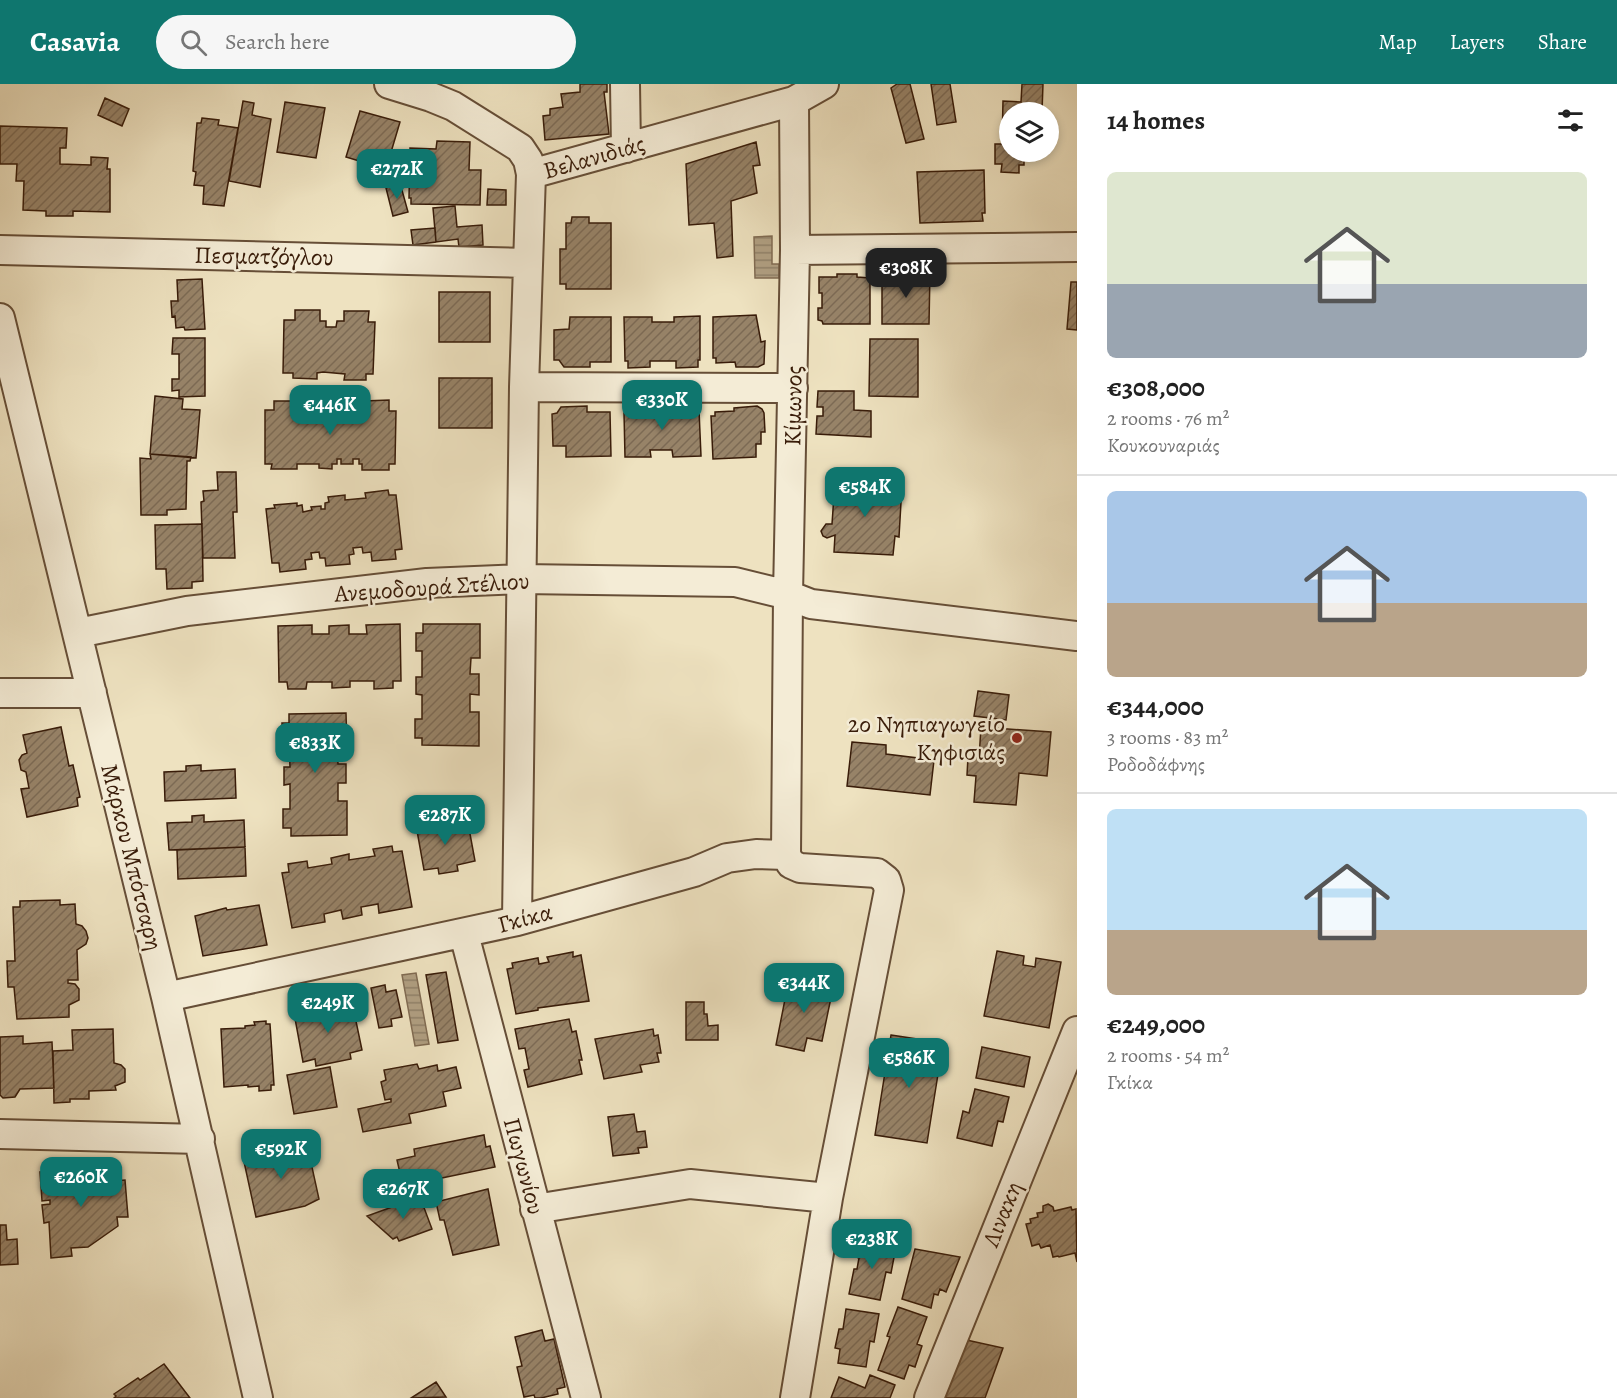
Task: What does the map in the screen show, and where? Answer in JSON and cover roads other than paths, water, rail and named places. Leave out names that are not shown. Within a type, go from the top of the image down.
[{"type":"street","name":"Βελανιδιάς","points":[[389,84],[431,97],[455,95],[520,148],[528,160],[531,174],[794,101],[824,84]]},
{"type":"street","points":[[625,84],[626,148]]},
{"type":"street","name":"Κίμωνος","points":[[786,855],[788,595],[794,388],[794,101]]},
{"type":"street","points":[[517,921],[524,387],[531,174]]},
{"type":"street","points":[[795,250],[1077,247]]},
{"type":"street","name":"Πεσματζόγλου","points":[[0,250],[527,262]]},
{"type":"street","name":"Μάρκου Μπότσαρη","points":[[0,320],[200,1139],[258,1398]]},
{"type":"street","points":[[524,387],[794,388]]},
{"type":"street","name":"Ανεμοδουρά Στέλιου","points":[[78,633],[187,611],[427,584],[522,579],[735,582],[788,595],[811,604],[1077,636]]},
{"type":"street","points":[[0,693],[92,693]]},
{"type":"street","name":"Γκίκα","points":[[166,997],[517,921],[694,872],[727,858],[756,854],[786,855],[791,864],[800,868],[877,873],[886,880],[889,890],[828,1198]]},
{"type":"street","name":"Πωγωνίου","points":[[464,934],[586,1398]]},
{"type":"street","name":"Λινακη","points":[[929,1398],[1077,1031]]},
{"type":"street","points":[[0,1134],[200,1139]]},
{"type":"street","points":[[535,1209],[690,1184],[828,1198],[795,1398]]},
{"type":"place","name":"2ο Νηπιαγωγείο Κηφισιάς","points":[[1017,738]]}]
